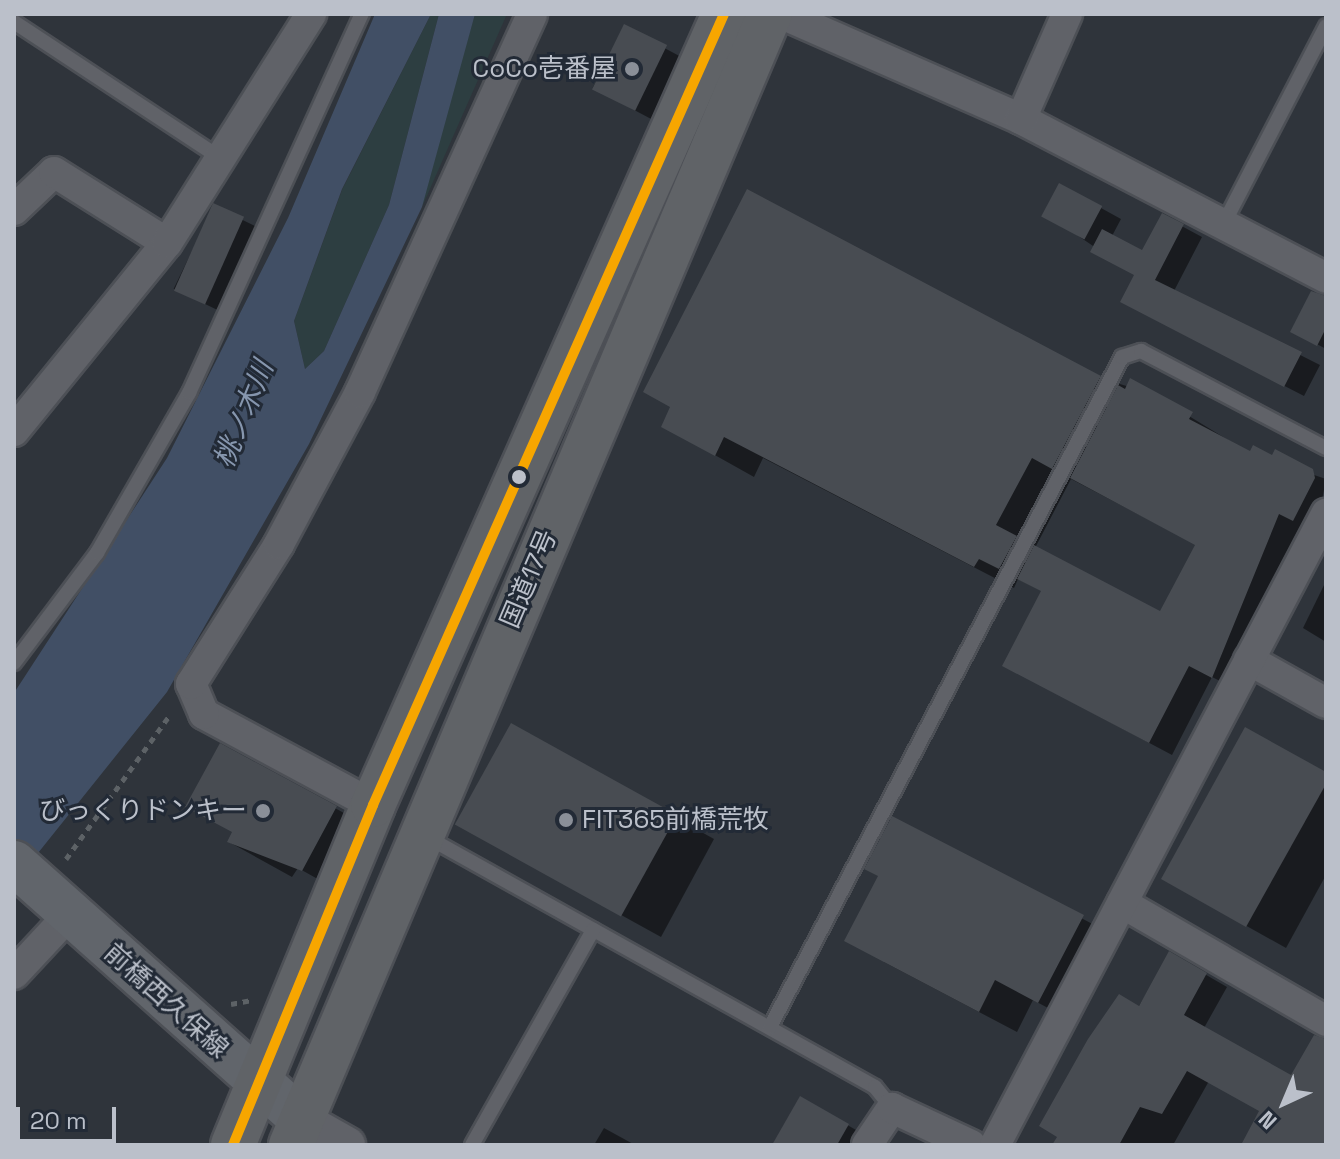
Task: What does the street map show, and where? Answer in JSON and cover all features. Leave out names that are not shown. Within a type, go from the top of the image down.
[{"type":"highway","name":"国道17号","points":[[233,1145],[373,805],[724,14]]},
{"type":"highway","name":"国道17号","points":[[296,1132],[420,833],[770,14]]},
{"type":"main road","name":"前橋西久保線","points":[[35,870],[70,914],[258,1083],[296,1132]]},
{"type":"street","points":[[14,431],[167,243],[311,14]]},
{"type":"street","points":[[373,805],[204,714],[190,694],[360,392],[532,14]]},
{"type":"street","points":[[782,14],[1021,119],[1326,278]]},
{"type":"street","points":[[1021,119],[1067,14]]},
{"type":"street","points":[[14,210],[54,172],[167,243]]},
{"type":"street","points":[[995,1145],[1326,514]]},
{"type":"street","points":[[1249,660],[1326,703]]},
{"type":"street","points":[[1122,903],[1326,1021]]},
{"type":"street","points":[[14,974],[70,914]]},
{"type":"street","points":[[867,1145],[892,1108],[971,1145]]},
{"type":"street","points":[[296,1132],[347,1145]]},
{"type":"lane","points":[[14,663],[97,553],[189,393],[362,14]]},
{"type":"lane","points":[[14,22],[222,159]]},
{"type":"lane","points":[[1223,225],[1326,26]]},
{"type":"lane","points":[[770,1027],[1122,357],[1141,351],[1326,448]]},
{"type":"lane","points":[[420,833],[875,1087],[892,1108]]},
{"type":"lane","points":[[472,1145],[593,930]]},
{"type":"path","points":[[35,870],[190,694]]},
{"type":"shaded area","points":[[431,14],[439,14],[389,205],[324,351],[305,369],[294,321],[342,190]]},
{"type":"shaded area","points":[[475,14],[507,14],[422,207],[432,157]]},
{"type":"water","name":"桃ノ木川","points":[[375,14],[431,14],[342,189],[294,321],[305,369],[324,351],[389,205],[439,14],[475,14],[422,207],[309,444],[167,692],[14,883],[14,693],[167,458],[288,218]]},
{"type":"building","name":"CoCo壱番屋","points":[[624,24],[667,45],[635,111],[592,90]]},
{"type":"building","points":[[1059,183],[1102,206],[1084,240],[1041,217]]},
{"type":"building","points":[[747,189],[1101,376],[1052,469],[1032,458],[996,525],[1017,536],[999,569],[979,559],[974,567],[724,437],[715,456],[661,427],[670,407],[643,392]]},
{"type":"building","points":[[213,203],[244,217],[205,305],[174,291]]},
{"type":"building","points":[[1162,213],[1184,224],[1155,280],[1302,352],[1284,387],[1120,302],[1134,275],[1090,252],[1102,229],[1142,250]]},
{"type":"building","points":[[1311,291],[1326,296],[1326,328],[1317,346],[1290,332]]},
{"type":"building","points":[[1130,378],[1193,412],[1189,419],[1250,451],[1253,445],[1272,455],[1275,449],[1313,469],[1315,478],[1293,521],[1279,514],[1212,678],[1189,666],[1149,743],[1002,666],[1041,591],[1017,579],[1034,545],[1160,611],[1195,545],[1070,478],[1118,385],[1125,389]]},
{"type":"building","name":"FIT365前橋荒牧","points":[[511,723],[677,815],[621,917],[455,824]]},
{"type":"building","points":[[1245,727],[1326,772],[1326,784],[1246,927],[1161,879]]},
{"type":"building","points":[[220,743],[337,806],[302,871],[227,842],[232,832],[185,807]]},
{"type":"building","points":[[892,816],[1084,915],[1038,1003],[995,980],[979,1012],[844,941],[878,876],[864,869]]},
{"type":"building","points":[[1169,951],[1207,973],[1184,1015],[1291,1075],[1314,1035],[1326,1039],[1326,1145],[1241,1145],[1259,1111],[1187,1071],[1162,1114],[1140,1107],[1119,1145],[1052,1145],[1057,1137],[1039,1126],[1088,1039],[1119,994],[1139,1006]]},
{"type":"building","points":[[800,1096],[849,1124],[837,1145],[772,1145]]},
{"type":"transit line","points":[[233,1145],[373,805],[724,14]]},
{"type":"place","name":"CoCo壱番屋","points":[[632,69]]},
{"type":"place","name":"びっくりドンキー","points":[[263,811]]},
{"type":"place","name":"FIT365前橋荒牧","points":[[566,820]]}]
